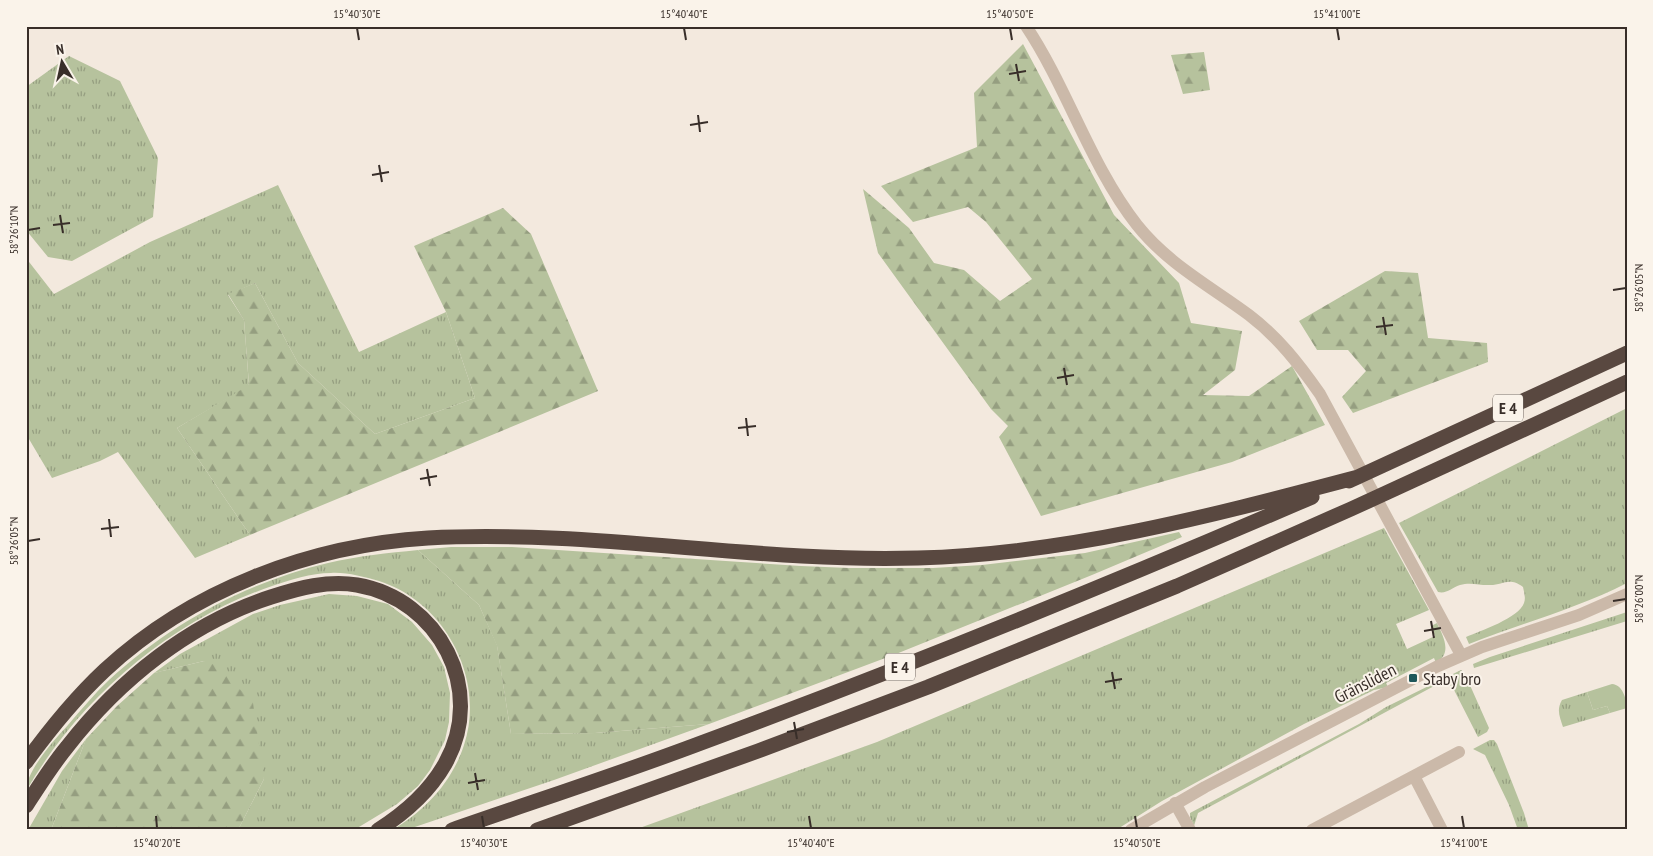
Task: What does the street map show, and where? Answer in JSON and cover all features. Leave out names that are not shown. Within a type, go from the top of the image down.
[{"type":"highway","name":"E 4","points":[[452,830],[700,744],[919,660],[1167,559],[1358,477],[1627,353]]},
{"type":"highway","name":"E 4","points":[[537,830],[928,687],[1177,586],[1350,510],[1627,382]]},
{"type":"highway","points":[[26,762],[48,732],[106,669],[160,627],[215,595],[255,577],[285,566],[351,548],[424,538],[517,537],[818,558],[867,559],[980,555],[1054,547],[1121,535],[1259,503],[1358,477]]},
{"type":"highway","points":[[26,806],[66,748],[88,722],[130,679],[165,652],[223,617],[258,601],[293,590],[326,584],[356,585],[386,593],[407,604],[436,631],[444,644],[457,675],[460,700],[460,721],[457,736],[452,751],[441,772],[427,791],[414,804],[378,830]]},
{"type":"highway","points":[[550,830],[588,812]]},
{"type":"street","points":[[1026,26],[1059,84],[1113,190],[1137,225],[1177,265],[1249,316],[1274,337],[1296,360],[1320,394],[1462,655]]},
{"type":"street","name":"Gränsliden","points":[[1131,830],[1174,804],[1342,715],[1462,655],[1482,646],[1579,615],[1627,594]]},
{"type":"street","points":[[1312,830],[1459,752]]},
{"type":"street","points":[[1414,776],[1442,830]]},
{"type":"street","points":[[1174,804],[1190,830]]},
{"type":"green space","points":[[1023,44],[1114,215],[1179,283],[1191,323],[1242,331],[1235,370],[1203,395],[1249,396],[1292,366],[1325,425],[1232,462],[1041,516],[999,437],[1008,426],[991,409],[878,253],[863,189],[909,228],[934,263],[964,270],[1000,301],[1032,279],[986,222],[968,207],[913,222],[881,186],[977,147],[974,93]]},
{"type":"green space","points":[[1204,52],[1210,90],[1183,94],[1171,55]]},
{"type":"green space","points":[[69,56],[120,81],[158,158],[153,217],[72,261],[48,257],[26,230],[26,87]]},
{"type":"green space","points":[[278,185],[359,352],[446,312],[475,398],[375,434],[298,363],[255,283],[228,295],[244,320],[249,386],[177,428],[250,535],[195,558],[118,452],[100,461],[52,478],[26,434],[26,258],[54,294],[150,242]]},
{"type":"green space","points":[[503,208],[531,234],[598,391],[250,535],[177,428],[249,385],[244,320],[228,294],[255,283],[298,363],[375,434],[475,398],[446,312],[414,246]]},
{"type":"green space","points":[[1385,271],[1418,273],[1428,338],[1487,343],[1488,362],[1353,413],[1342,397],[1366,371],[1348,350],[1317,350],[1299,321]]},
{"type":"green space","points":[[1627,408],[1627,583],[1569,608],[1469,644],[1466,637],[1507,619],[1521,609],[1525,599],[1523,587],[1513,582],[1493,585],[1467,584],[1438,592],[1399,523]]},
{"type":"green space","points":[[1384,528],[1429,610],[1396,624],[1407,649],[1435,636],[1431,626],[1437,623],[1445,644],[1444,654],[1441,659],[1436,663],[1434,658],[1386,683],[1388,687],[1374,690],[1304,724],[1162,801],[1116,830],[634,830],[877,742]]},
{"type":"green space","points":[[1179,532],[1182,537],[1092,575],[896,654],[709,724],[595,733],[511,734],[497,646],[479,605],[418,550],[451,547],[512,547],[801,566],[933,568],[982,565],[1085,553]]},
{"type":"green space","points":[[418,550],[479,605],[497,645],[511,734],[595,733],[709,724],[554,780],[406,830],[392,830],[426,805],[445,783],[459,758],[464,745],[469,720],[469,694],[464,670],[454,646],[441,625],[423,606],[403,591],[361,576],[343,573],[323,573],[286,581],[234,601],[198,620],[164,642],[131,667],[101,694],[48,757],[26,791],[31,774],[42,756],[98,691],[133,660],[184,623],[239,594],[268,581],[298,571],[350,558]]},
{"type":"green space","points":[[329,594],[357,596],[388,604],[412,622],[432,645],[444,667],[450,693],[449,722],[445,740],[430,770],[418,786],[397,804],[354,830],[238,830],[264,779],[204,661],[154,673],[180,654],[253,614],[280,605]]},
{"type":"green space","points":[[1627,612],[1627,621],[1474,668],[1473,664],[1490,657]]},
{"type":"green space","points":[[204,661],[218,666],[253,703],[264,779],[238,830],[51,830],[86,739],[117,706],[154,673]]},
{"type":"green space","points":[[1461,670],[1465,674],[1489,728],[1487,732],[1478,737],[1452,686],[1445,684],[1436,685],[1198,813],[1194,826],[1190,813],[1359,724],[1386,707]]},
{"type":"green space","points":[[1612,684],[1621,689],[1625,696],[1627,708],[1610,713],[1607,706],[1593,710],[1587,692]]},
{"type":"green space","points":[[1587,692],[1593,710],[1607,706],[1610,713],[1563,727],[1559,710],[1562,700]]},
{"type":"green space","points":[[86,739],[51,830],[28,830],[62,771]]},
{"type":"green space","points":[[1490,740],[1494,740],[1497,744],[1529,830],[1518,830],[1509,805],[1485,755],[1473,749]]},
{"type":"place","name":"Staby bro","points":[[1413,678]]}]
